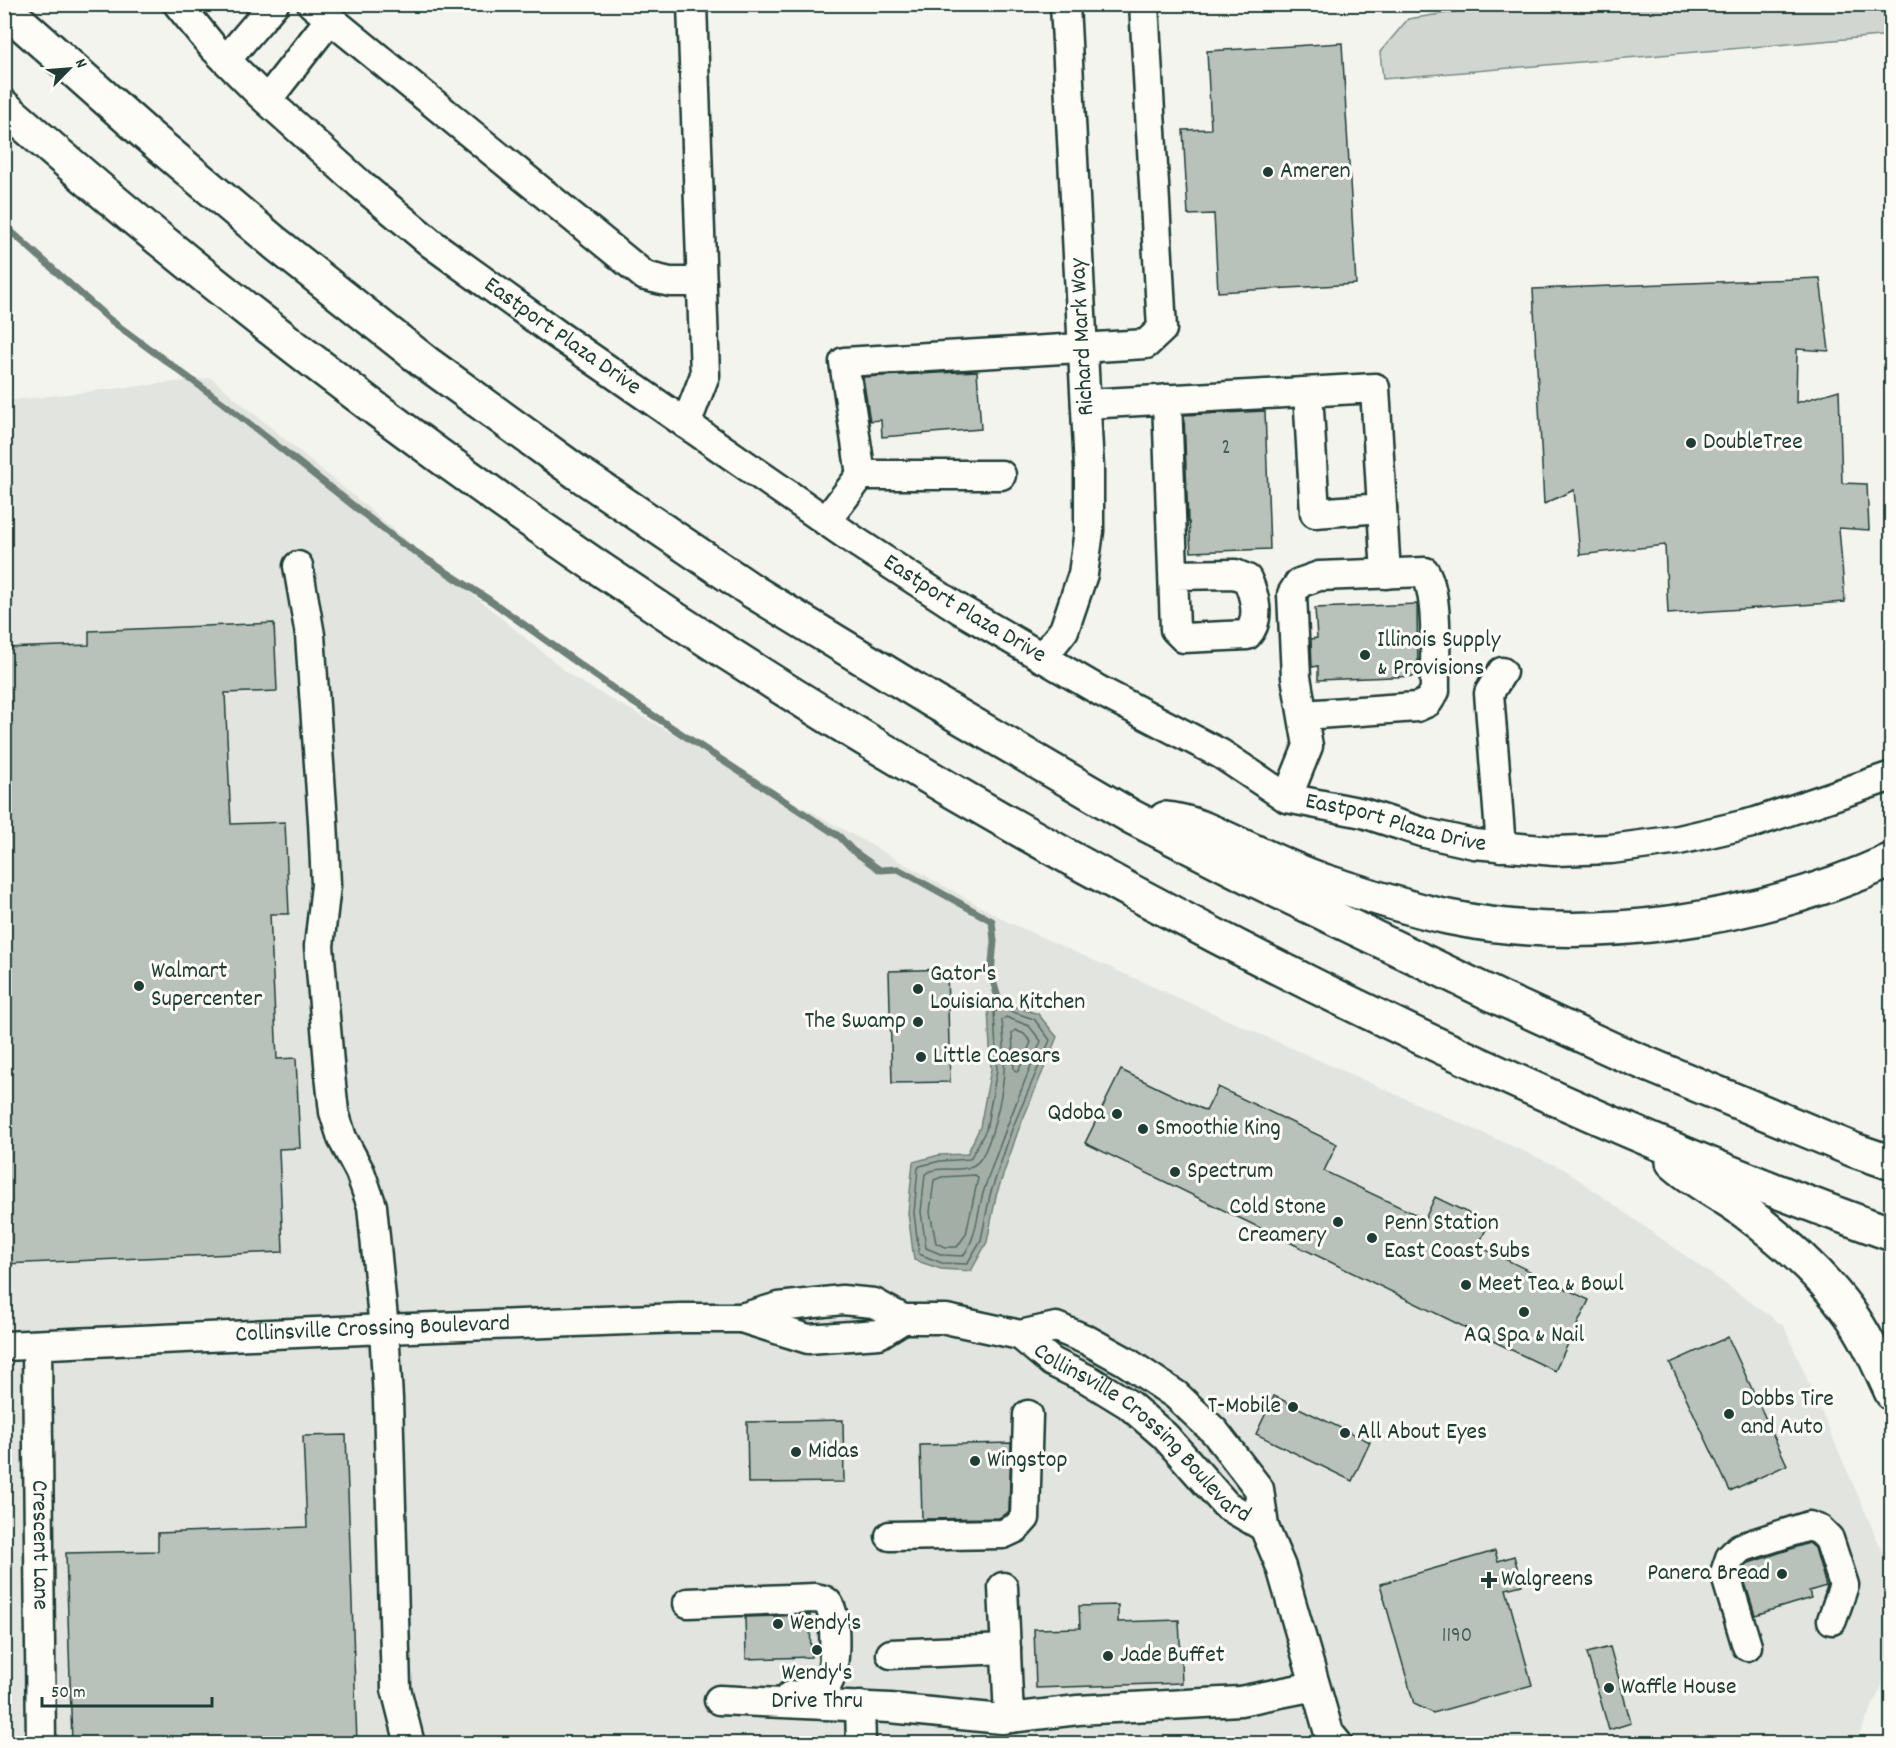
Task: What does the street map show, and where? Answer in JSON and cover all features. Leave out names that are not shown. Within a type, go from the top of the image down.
[{"type":"highway","points":[[4,8],[147,135],[274,243],[425,362],[578,473],[754,592],[933,701],[1132,817],[1370,937],[1660,1070],[1854,1150],[1892,1163]]},
{"type":"highway","points":[[4,108],[98,189],[268,327],[456,468],[618,581],[779,686],[990,813],[1203,931],[1488,1069],[1648,1139],[1825,1210],[1892,1233]]},
{"type":"highway","points":[[1132,817],[1175,820],[1206,829],[1302,874],[1437,914],[1491,924],[1546,928],[1647,925],[1717,915],[1816,891],[1892,860]]},
{"type":"highway","points":[[1648,1139],[1688,1177],[1727,1198],[1802,1258],[1849,1313],[1872,1350],[1892,1393]]},
{"type":"street","name":"Eastport Plaza Drive","points":[[178,4],[198,31],[267,100],[360,184],[432,244],[826,521],[961,610],[1042,658],[1221,754],[1287,798],[1363,813],[1425,833],[1474,844],[1555,851],[1611,849],[1679,840],[1767,819],[1892,776]]},
{"type":"street","points":[[226,60],[274,4]]},
{"type":"street","points":[[686,424],[705,375],[692,4]]},
{"type":"street","name":"Richard Mark Way","points":[[1042,658],[1064,630],[1083,574],[1089,531],[1089,468],[1065,4]]},
{"type":"street","points":[[826,521],[861,475],[844,362],[1146,344],[1162,329],[1144,4]]},
{"type":"street","points":[[267,100],[321,12],[645,276],[670,282],[702,282]]},
{"type":"street","points":[[1086,404],[1375,388],[1386,574]]},
{"type":"street","points":[[1308,392],[1316,513],[1382,508]]},
{"type":"street","points":[[1167,399],[1174,575]]},
{"type":"street","points":[[861,475],[1001,475]]},
{"type":"street","points":[[298,566],[310,635],[323,821],[326,885],[319,946],[330,1075],[334,1112],[342,1138],[360,1172],[372,1206],[384,1329],[396,1689],[410,1743]]},
{"type":"street","points":[[1287,798],[1308,746],[1296,677],[1292,594],[1299,583],[1319,576],[1425,572],[1431,583],[1433,600],[1435,691],[1428,702],[1417,707],[1304,715]]},
{"type":"street","points":[[1501,847],[1489,693],[1502,672]]},
{"type":"street","name":"Collinsville Crossing Boulevard","points":[[4,1346],[384,1329],[681,1318],[741,1318],[779,1307],[842,1300],[874,1303],[903,1319],[946,1319],[1020,1335],[1056,1327],[1087,1340],[1125,1361],[1176,1395],[1215,1432],[1259,1489],[1264,1527],[1281,1567],[1331,1740]]},
{"type":"street","name":"Collinsville Crossing Boulevard","points":[[741,1318],[808,1339],[879,1334],[903,1319]]},
{"type":"street","name":"Collinsville Crossing Boulevard","points":[[1020,1335],[1052,1362],[1089,1380],[1128,1404],[1165,1436],[1226,1505],[1264,1527]]},
{"type":"street","name":"Crescent Lane","points":[[38,1345],[41,1743]]},
{"type":"street","points":[[890,1536],[1003,1534],[1016,1528],[1025,1518],[1028,1415]]},
{"type":"street","points":[[1747,1646],[1725,1573],[1730,1558],[1740,1548],[1809,1526],[1820,1530],[1829,1539],[1844,1585],[1832,1620]]},
{"type":"street","points":[[1003,1587],[1009,1718]]},
{"type":"street","points":[[688,1603],[815,1598],[825,1600],[830,1607],[833,1619],[834,1668],[828,1685],[807,1694],[753,1701]]},
{"type":"street","points":[[891,1654],[1006,1649]]},
{"type":"street","points":[[719,1700],[860,1706],[1009,1718],[1078,1710],[1240,1701],[1315,1686]]},
{"type":"street","points":[[860,1706],[861,1743]]},
{"type":"shaded area","points":[[1885,4],[1891,19],[1891,35],[1383,79],[1380,52],[1408,19],[1479,8],[1479,5]]},
{"type":"shaded area","points":[[211,378],[574,678],[1010,923],[1564,1169],[1784,1326],[1891,1571],[1891,1630],[1882,1686],[1855,1743],[5,1743],[4,401]]},
{"type":"water","points":[[999,1001],[1038,1014],[1057,1037],[1018,1131],[996,1196],[987,1242],[971,1271],[941,1269],[914,1260],[908,1213],[913,1162],[939,1155],[967,1154],[980,1127],[991,1069],[988,1008]]},
{"type":"building","name":"Ameren","points":[[1342,43],[1356,284],[1218,292],[1214,214],[1188,215],[1183,130],[1211,129],[1207,51]]},
{"type":"building","name":"DoubleTree","points":[[1820,278],[1829,351],[1797,349],[1796,403],[1839,390],[1842,483],[1867,484],[1869,530],[1839,528],[1845,602],[1668,614],[1665,545],[1580,555],[1574,490],[1544,504],[1533,289]]},
{"type":"building","points":[[977,371],[981,429],[882,437],[881,420],[870,421],[863,377]]},
{"type":"building","points":[[1265,411],[1270,549],[1191,552],[1184,415]]},
{"type":"building","points":[[1417,604],[1418,676],[1318,680],[1318,666],[1312,667],[1311,639],[1317,638],[1315,608]]},
{"type":"building","name":"Walmart Supercenter","points":[[274,623],[277,691],[225,693],[231,824],[285,822],[289,914],[270,914],[277,1059],[296,1058],[300,1148],[279,1149],[283,1252],[4,1264],[4,648],[89,645],[89,631]]},
{"type":"building","points":[[947,969],[950,1082],[892,1083],[889,971]]},
{"type":"building","points":[[1121,1070],[1206,1111],[1218,1087],[1337,1144],[1324,1171],[1425,1219],[1435,1197],[1489,1223],[1478,1246],[1589,1300],[1555,1371],[1085,1143]]},
{"type":"building","name":"Dobbs Tire and Auto","points":[[1728,1337],[1787,1465],[1730,1491],[1670,1363]]},
{"type":"building","points":[[1274,1396],[1370,1442],[1352,1481],[1256,1434]]},
{"type":"building","name":"Midas","points":[[843,1420],[844,1482],[748,1483],[747,1422]]},
{"type":"building","points":[[346,1435],[357,1743],[72,1743],[66,1553],[158,1551],[158,1533],[307,1527],[303,1436]]},
{"type":"building","points":[[1011,1443],[1009,1511],[1006,1514],[999,1518],[922,1519],[920,1445]]},
{"type":"building","name":"Panera Bread","points":[[1809,1543],[1815,1548],[1826,1586],[1809,1591],[1811,1598],[1755,1615],[1742,1573],[1744,1567],[1749,1563]]},
{"type":"building","name":"Walgreens","points":[[1495,1551],[1498,1561],[1514,1556],[1522,1585],[1506,1589],[1532,1685],[1433,1713],[1414,1704],[1380,1584]]},
{"type":"building","name":"Jade Buffet","points":[[1118,1605],[1118,1622],[1179,1620],[1182,1683],[1036,1688],[1034,1629],[1080,1628],[1079,1606]]},
{"type":"building","name":"Wendy's","points":[[810,1615],[811,1657],[746,1659],[745,1617]]},
{"type":"building","name":"Waffle House","points":[[1610,1647],[1631,1723],[1609,1730],[1587,1653]]},
{"type":"waterway","points":[[4,225],[109,319],[223,403],[397,540],[491,601],[628,699],[840,837],[852,850],[880,870],[898,869],[992,921],[994,941],[991,974],[999,1001]]},
{"type":"place","name":"Ameren","points":[[1268,172]]},
{"type":"place","name":"DoubleTree","points":[[1691,443]]},
{"type":"place","name":"Illinois Supply & Provisions","points":[[1365,655]]},
{"type":"place","name":"Walmart Supercenter","points":[[139,986]]},
{"type":"place","name":"Gator's Louisiana Kitchen","points":[[918,989]]},
{"type":"place","name":"The Swamp","points":[[918,1022]]},
{"type":"place","name":"Little Caesars","points":[[921,1057]]},
{"type":"place","name":"Qdoba","points":[[1117,1114]]},
{"type":"place","name":"Smoothie King","points":[[1143,1129]]},
{"type":"place","name":"Spectrum","points":[[1175,1172]]},
{"type":"place","name":"Cold Stone Creamery","points":[[1338,1222]]},
{"type":"place","name":"Penn Station East Coast Subs","points":[[1372,1238]]},
{"type":"place","name":"Meet Tea & Bowl","points":[[1466,1285]]},
{"type":"place","name":"AQ Spa & Nail","points":[[1524,1312]]},
{"type":"place","name":"T-Mobile","points":[[1293,1407]]},
{"type":"place","name":"Dobbs Tire and Auto","points":[[1729,1414]]},
{"type":"place","name":"All About Eyes","points":[[1345,1433]]},
{"type":"place","name":"Midas","points":[[796,1452]]},
{"type":"place","name":"Wingstop","points":[[975,1461]]},
{"type":"place","name":"Panera Bread","points":[[1782,1574]]},
{"type":"place","name":"Walgreens","points":[[1489,1580]]},
{"type":"place","name":"Wendy's","points":[[778,1624]]},
{"type":"place","name":"Wendy's Drive Thru","points":[[817,1650]]},
{"type":"place","name":"Jade Buffet","points":[[1108,1656]]},
{"type":"place","name":"Waffle House","points":[[1609,1688]]}]
